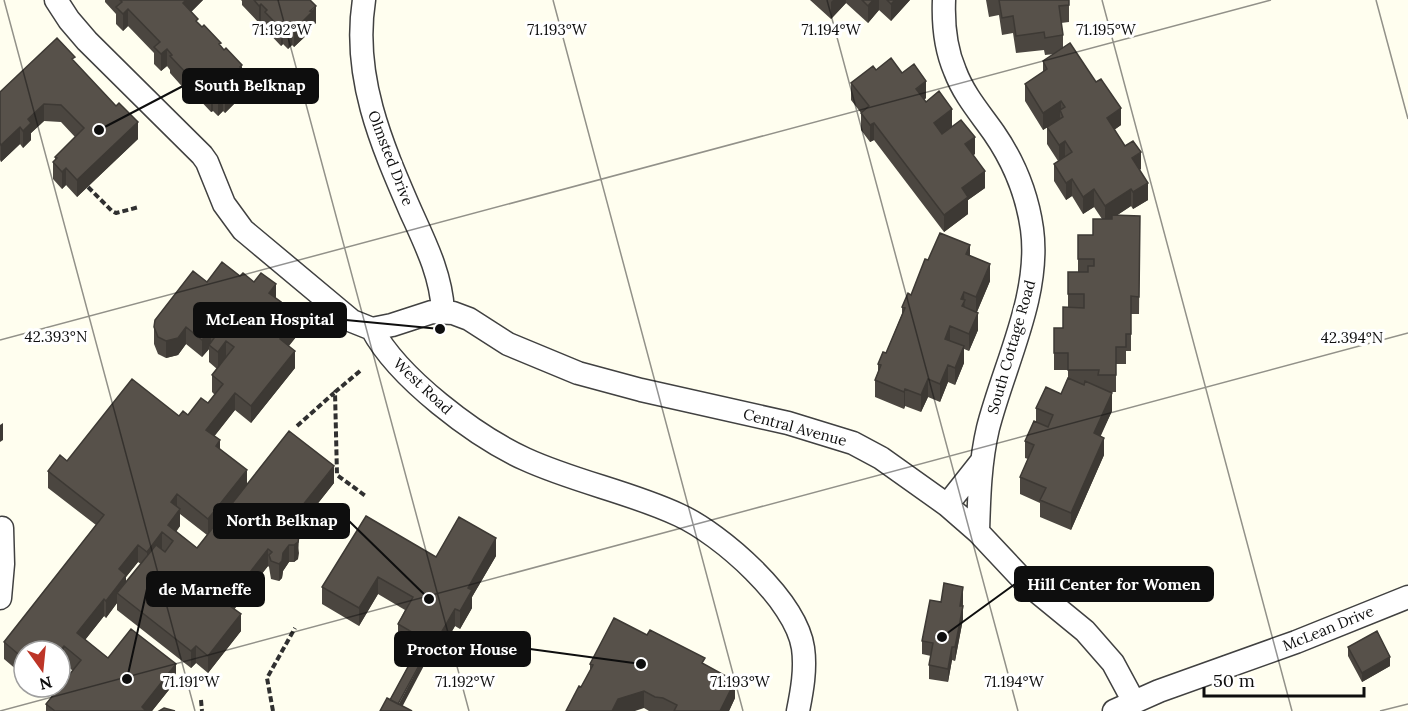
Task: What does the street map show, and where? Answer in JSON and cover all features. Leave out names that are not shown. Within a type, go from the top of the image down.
[{"type":"street","name":"West Road","points":[[56,0],[87,41],[202,154],[224,204],[243,230],[343,314],[362,326],[372,329],[386,350],[422,387],[453,414],[491,440],[532,462],[680,516],[711,534],[735,553],[774,594],[799,633],[804,661],[798,711]]},
{"type":"street","name":"Olmsted Drive","points":[[364,0],[361,53],[369,101],[387,154],[436,270],[443,311]]},
{"type":"street","name":"South Cottage Road","points":[[944,0],[946,44],[955,73],[970,100],[1011,161],[1024,193],[1032,231],[1032,268],[1028,292],[988,428],[981,462],[978,532]]},
{"type":"street","points":[[372,329],[392,325],[421,314],[443,311]]},
{"type":"street","name":"Central Avenue","points":[[443,311],[461,315],[508,344],[578,373],[641,390],[788,423],[853,443],[881,458],[947,505],[978,532],[1024,582],[1085,631],[1113,663],[1124,706]]},
{"type":"street","name":"South Cottage Road","points":[[947,505],[981,462]]},
{"type":"street","points":[[0,598],[3,564],[2,528]]},
{"type":"street","name":"McLean Drive","points":[[1124,706],[1163,701],[1280,648],[1408,597]]},
{"type":"path","points":[[88,187],[116,213],[140,207]]},
{"type":"path","points":[[297,426],[360,370]]},
{"type":"path","points":[[335,392],[337,475],[367,496]]},
{"type":"path","points":[[273,711],[267,678],[295,628]]},
{"type":"path","points":[[201,700],[202,711]]},
{"type":"building","points":[[120,0],[186,0],[183,3],[198,19],[196,21],[202,27],[204,25],[221,43],[219,44],[224,50],[226,48],[242,65],[240,67],[246,72],[240,78],[242,79],[225,96],[223,94],[218,99],[213,94],[211,95],[191,71],[187,74],[170,56],[172,55],[167,49],[161,54],[154,47],[160,42],[128,9],[123,14],[116,7],[122,2]]},
{"type":"building","points":[[254,0],[310,0],[316,6],[294,30],[292,28],[288,32],[283,27],[281,29],[265,12],[267,10]]},
{"type":"building","points":[[862,0],[873,0],[868,6]]},
{"type":"building","points":[[999,0],[1069,0],[1069,5],[1059,6],[1063,35],[1045,38],[1044,32],[1016,36],[1013,16],[1002,18]]},
{"type":"building","points":[[57,38],[75,57],[72,59],[116,106],[119,103],[138,122],[77,180],[66,168],[62,172],[53,162],[57,158],[55,157],[84,128],[61,105],[44,104],[28,119],[31,123],[23,131],[20,127],[1,145],[0,143],[0,92]]},
{"type":"building","points":[[1070,43],[1096,82],[1101,79],[1121,108],[1107,118],[1125,146],[1133,141],[1141,152],[1132,158],[1148,183],[1133,192],[1131,189],[1105,206],[1094,189],[1083,197],[1072,179],[1066,183],[1054,164],[1072,152],[1065,141],[1059,145],[1047,127],[1063,117],[1060,110],[1065,107],[1061,101],[1043,113],[1025,84],[1047,69],[1043,61]]},
{"type":"building","points":[[891,58],[902,73],[914,64],[926,81],[916,89],[926,102],[939,91],[952,109],[934,123],[942,134],[961,120],[975,137],[965,144],[985,171],[962,188],[968,197],[944,215],[874,123],[870,125],[861,113],[869,106],[851,83],[873,66],[876,70]]},
{"type":"building","points":[[1112,215],[1140,216],[1139,297],[1131,296],[1131,334],[1126,334],[1126,347],[1116,347],[1116,375],[1098,375],[1099,370],[1068,370],[1068,353],[1054,353],[1054,328],[1063,328],[1063,307],[1084,308],[1084,294],[1068,294],[1068,272],[1088,272],[1088,266],[1094,266],[1094,259],[1078,259],[1078,235],[1093,235],[1093,219],[1112,219]]},
{"type":"building","points":[[940,233],[970,245],[966,254],[990,264],[976,297],[964,292],[961,299],[965,300],[962,306],[978,313],[969,334],[950,326],[945,339],[964,346],[955,368],[948,365],[940,384],[928,379],[921,395],[905,389],[904,392],[875,380],[881,365],[878,364],[883,352],[886,353],[905,308],[902,307],[908,293],[911,295],[925,259],[928,260]]},
{"type":"building","points":[[222,262],[240,276],[243,273],[254,282],[261,273],[276,284],[269,293],[281,302],[278,306],[296,320],[280,339],[295,351],[251,406],[235,393],[206,430],[220,440],[216,446],[247,470],[208,519],[177,494],[171,502],[180,509],[168,525],[197,548],[289,431],[334,466],[282,531],[285,534],[296,532],[299,536],[298,542],[289,545],[279,564],[271,561],[269,555],[272,552],[268,549],[226,603],[241,614],[208,656],[196,646],[191,651],[117,593],[156,545],[165,552],[173,541],[162,532],[147,552],[138,545],[119,569],[126,575],[77,633],[108,658],[131,629],[176,664],[142,707],[146,711],[55,711],[46,704],[50,699],[72,699],[72,671],[81,660],[72,653],[72,639],[12,639],[12,649],[4,642],[104,515],[48,471],[60,455],[67,461],[132,379],[179,416],[183,411],[188,415],[201,398],[208,403],[223,384],[212,375],[234,347],[226,341],[218,352],[209,345],[217,334],[211,329],[202,340],[186,327],[178,338],[166,341],[158,337],[154,327],[155,320],[193,271],[207,282]]},
{"type":"building","points":[[1068,378],[1084,385],[1085,381],[1112,393],[1094,433],[1104,438],[1071,513],[1040,500],[1046,488],[1020,477],[1034,445],[1025,441],[1034,421],[1048,427],[1053,415],[1036,408],[1046,387],[1061,394]]},
{"type":"building","points":[[366,516],[436,557],[459,517],[496,538],[468,588],[472,590],[460,611],[455,609],[434,645],[398,624],[413,597],[378,577],[359,608],[322,587]]},
{"type":"building","points":[[944,583],[963,587],[960,606],[963,606],[948,669],[929,665],[933,643],[922,641],[930,600],[941,602]]},
{"type":"building","points":[[614,618],[647,635],[650,630],[705,658],[702,663],[735,681],[720,711],[674,711],[677,705],[644,691],[618,699],[612,711],[566,711],[593,665],[590,664]]},
{"type":"building","points":[[1377,631],[1390,657],[1362,673],[1348,647]]},
{"type":"building","points":[[411,639],[428,649],[398,704],[390,700],[416,652],[409,649]]},
{"type":"building","points":[[387,698],[412,711],[380,711]]},
{"type":"building","points":[[164,708],[175,711],[159,711]]},
{"type":"place","name":"South Belknap","points":[[99,130]]},
{"type":"place","name":"McLean Hospital","points":[[440,329]]},
{"type":"place","name":"North Belknap","points":[[429,599]]},
{"type":"place","name":"Hill Center for Women","points":[[942,637]]},
{"type":"place","name":"Proctor House","points":[[641,664]]},
{"type":"place","name":"de Marneffe","points":[[127,679]]}]
